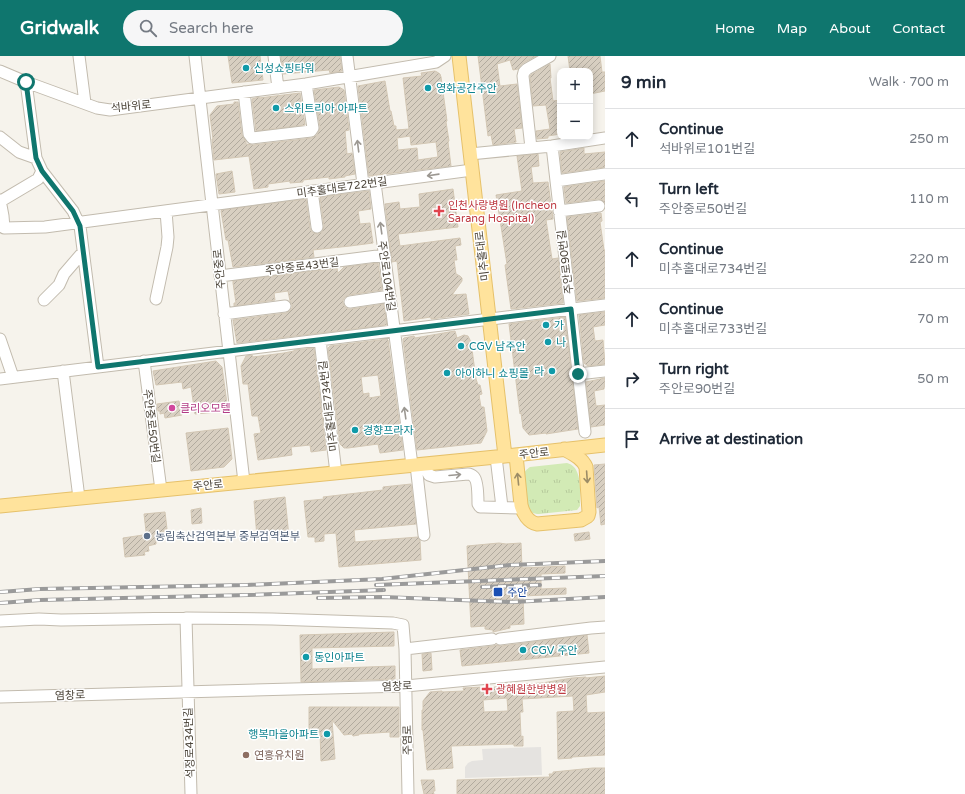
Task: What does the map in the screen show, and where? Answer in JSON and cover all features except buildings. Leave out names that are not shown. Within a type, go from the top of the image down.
[{"type":"main road","name":"미추홀대로","points":[[459,56],[506,456],[522,508]]},
{"type":"main road","name":"주안로","points":[[0,506],[605,445]]},
{"type":"main road","points":[[522,508],[523,512],[528,518],[533,523],[537,524],[581,520],[588,516],[590,512],[586,467],[584,462],[564,449]]},
{"type":"street","points":[[79,56],[85,103]]},
{"type":"street","name":"주안중로","points":[[195,56],[244,482]]},
{"type":"street","points":[[274,56],[278,88]]},
{"type":"street","points":[[347,56],[363,184]]},
{"type":"street","name":"석바위로","points":[[0,71],[97,108],[110,110],[306,84],[436,62],[445,56]]},
{"type":"street","points":[[531,148],[524,72],[550,56]]},
{"type":"street","points":[[26,82],[36,158],[42,171],[73,211],[79,222],[98,367]]},
{"type":"street","points":[[244,92],[249,134],[252,138],[311,131],[313,128],[306,84]]},
{"type":"street","points":[[0,137],[19,152],[36,158]]},
{"type":"street","points":[[593,139],[605,138]]},
{"type":"street","points":[[470,154],[552,146],[577,140]]},
{"type":"street","name":"주안로90번길","points":[[552,146],[585,432]]},
{"type":"street","name":"미추홀대로722번길","points":[[0,200],[4,228],[45,227],[472,170]]},
{"type":"street","points":[[0,200],[38,179],[42,171]]},
{"type":"street","points":[[556,181],[605,174]]},
{"type":"street","name":"주안로104번길","points":[[375,183],[395,331],[417,465]]},
{"type":"street","points":[[312,191],[317,227]]},
{"type":"street","points":[[559,212],[599,206]]},
{"type":"street","points":[[156,299],[168,242],[166,211]]},
{"type":"street","points":[[44,300],[59,285],[64,274],[83,252]]},
{"type":"street","name":"주안중로43번길","points":[[220,276],[385,255]]},
{"type":"street","points":[[350,302],[390,296]]},
{"type":"street","points":[[0,379],[605,305]]},
{"type":"street","points":[[224,314],[285,306]]},
{"type":"street","points":[[0,339],[13,377]]},
{"type":"street","name":"미추홀대로734번길","points":[[320,340],[336,473]]},
{"type":"street","name":"주안중로50번길","points":[[144,361],[161,490]]},
{"type":"street","points":[[63,371],[79,498]]},
{"type":"street","points":[[578,374],[605,371]]},
{"type":"street","points":[[502,507],[506,456]]},
{"type":"street","points":[[417,465],[429,475],[434,477],[468,474],[473,475],[476,481],[478,504],[480,507],[522,508]]},
{"type":"street","points":[[417,465],[424,535]]},
{"type":"street","points":[[0,621],[39,619],[186,618],[188,691]]},
{"type":"street","name":"주염로","points":[[186,618],[393,623],[403,625],[405,649],[408,794]]},
{"type":"street","points":[[405,649],[605,627]]},
{"type":"street","name":"염창로","points":[[0,697],[406,686],[605,668]]},
{"type":"street","name":"석정로434번길","points":[[188,691],[191,794]]},
{"type":"green space","points":[[567,463],[576,469],[580,481],[580,506],[577,510],[539,514],[528,509],[524,477],[525,471],[530,467]]},
{"type":"shaded area","points":[[541,747],[542,775],[465,778],[465,767],[468,763],[483,760],[482,749]]},
{"type":"railway","points":[[0,592],[40,589],[247,585],[382,579],[511,565],[605,561]]},
{"type":"railway","points":[[376,585],[605,576]]},
{"type":"railway","points":[[482,587],[540,585]]},
{"type":"railway","points":[[0,603],[40,600],[384,590]]},
{"type":"railway","points":[[318,598],[383,597],[513,602],[605,597]]},
{"type":"place","name":"신성쇼핑타워","points":[[246,68]]},
{"type":"place","name":"영화공간주안","points":[[428,88]]},
{"type":"place","name":"스위트리아 아파트","points":[[276,108]]},
{"type":"place","name":"인천사랑병원 (Incheon Sarang Hospital)","points":[[439,211]]},
{"type":"place","name":"가","points":[[546,325]]},
{"type":"place","name":"나","points":[[548,342]]},
{"type":"place","name":"CGV 남주안","points":[[461,346]]},
{"type":"place","name":"라","points":[[552,371]]},
{"type":"place","name":"아이하니 쇼핑몰","points":[[447,373]]},
{"type":"place","name":"클리오모텔","points":[[172,408]]},
{"type":"place","name":"경향프라자","points":[[355,430]]},
{"type":"place","name":"농림축산검역본부 중부검역본부","points":[[147,536]]},
{"type":"place","name":"주안","points":[[498,592]]},
{"type":"place","name":"CGV 주안","points":[[523,650]]},
{"type":"place","name":"동인아파트","points":[[306,657]]},
{"type":"place","name":"광혜원한방병원","points":[[487,689]]},
{"type":"place","name":"행복마을아파트","points":[[327,734]]},
{"type":"place","name":"연흥유치원","points":[[246,755]]},
{"type":"route","points":[[26,82],[36,158],[42,171],[73,211],[79,222],[98,367],[571,309],[578,374]]}]
